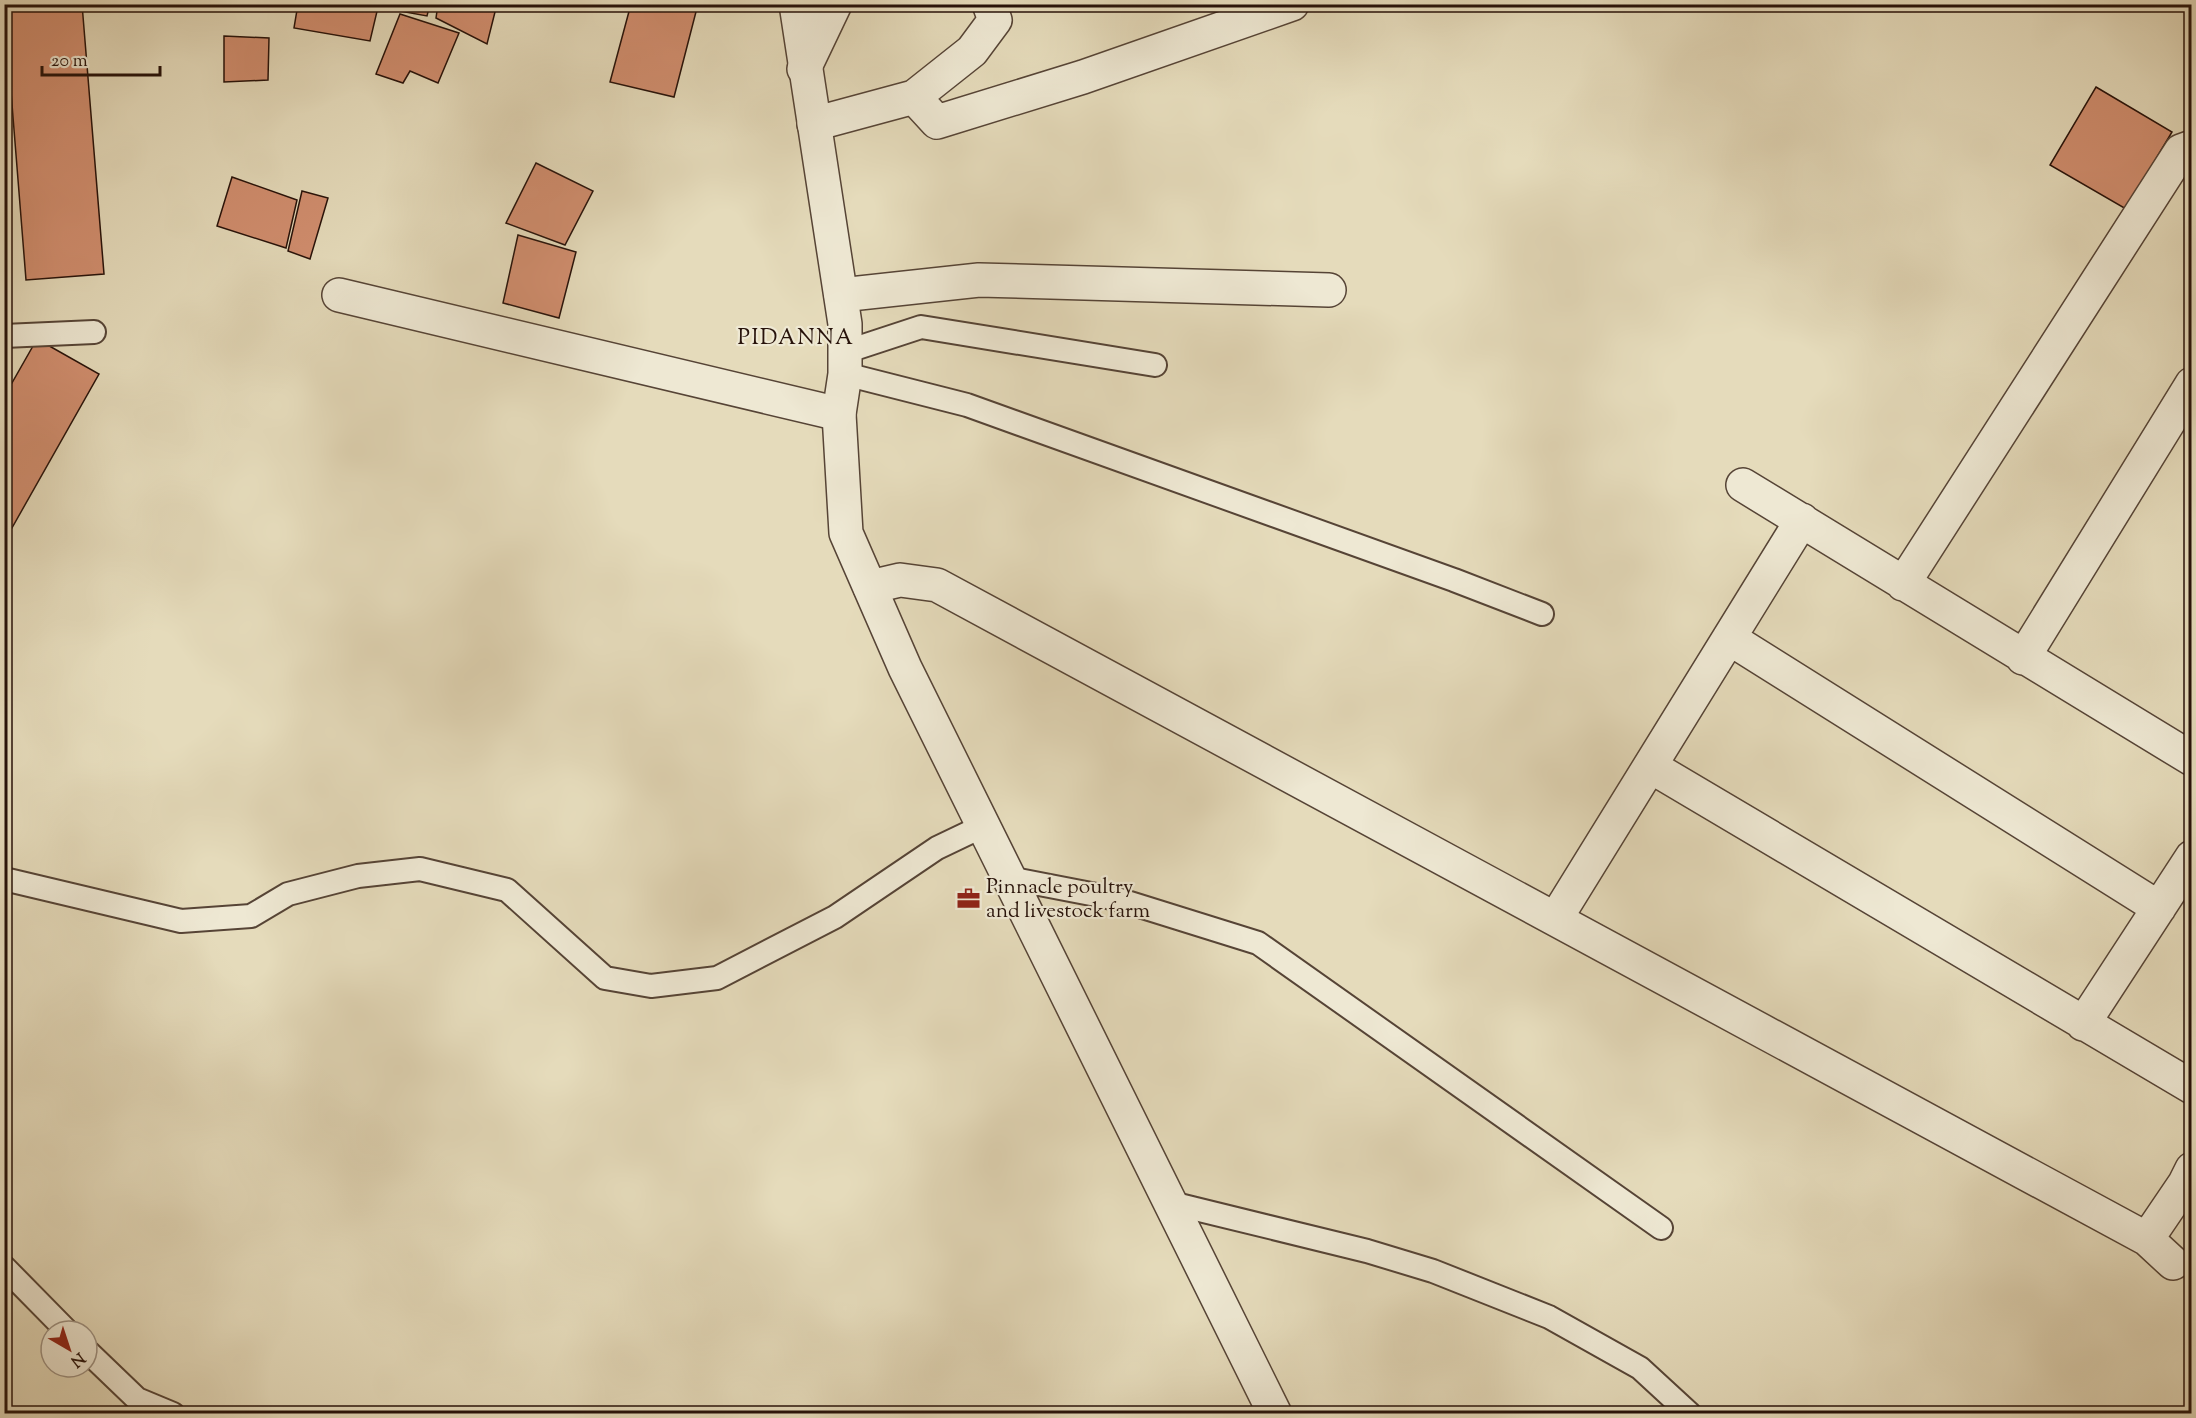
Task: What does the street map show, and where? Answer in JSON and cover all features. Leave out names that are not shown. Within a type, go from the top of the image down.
[{"type":"street","points":[[796,4],[804,69],[846,324],[845,363],[839,414],[846,533],[905,668],[961,776],[982,826],[1275,1413]]},
{"type":"street","points":[[804,69],[835,4]]},
{"type":"street","points":[[814,124],[914,98],[972,51],[994,20],[989,4]]},
{"type":"street","points":[[914,98],[937,122],[1083,76],[1292,4]]},
{"type":"street","points":[[1903,584],[2181,151],[2192,147]]},
{"type":"street","points":[[841,295],[979,280],[1329,290]]},
{"type":"street","points":[[339,295],[839,414]]},
{"type":"street","points":[[2023,658],[2192,384]]},
{"type":"street","points":[[1743,484],[2023,658],[2192,759]]},
{"type":"street","points":[[1556,918],[1802,520]]},
{"type":"street","points":[[870,587],[900,580],[937,585],[2147,1239],[2173,1263]]},
{"type":"street","points":[[1729,638],[2159,909]]},
{"type":"street","points":[[1650,766],[2192,1087]]},
{"type":"street","points":[[2083,1024],[2192,857]]},
{"type":"street","points":[[2147,1239],[2192,1169]]},
{"type":"lane","points":[[845,363],[921,327],[1155,365]]},
{"type":"lane","points":[[4,336],[94,332]]},
{"type":"lane","points":[[845,363],[1454,580],[1542,614]]},
{"type":"lane","points":[[4,879],[182,921],[251,915],[288,894],[358,876],[420,869],[507,890],[605,978],[651,986],[717,978],[835,917],[937,849],[982,826]]},
{"type":"lane","points":[[1008,878],[1117,899],[1257,943],[1661,1228]]},
{"type":"lane","points":[[1171,1203],[1303,1234],[1433,1271],[1549,1317],[1640,1368],[1690,1413]]},
{"type":"lane","points":[[4,1267],[55,1319]]},
{"type":"lane","points":[[99,1363],[137,1399],[173,1413]]},
{"type":"building","points":[[4,4],[82,4],[104,274],[26,280]]},
{"type":"building","points":[[298,4],[430,4],[427,16],[378,7],[370,41],[294,28]]},
{"type":"building","points":[[438,4],[497,4],[487,44],[436,18]]},
{"type":"building","points":[[631,4],[698,4],[674,97],[610,82]]},
{"type":"building","points":[[400,14],[459,33],[438,83],[410,71],[403,83],[376,74]]},
{"type":"building","points":[[224,36],[269,38],[268,80],[224,82]]},
{"type":"building","points":[[2096,87],[2172,132],[2126,209],[2050,165]]},
{"type":"building","points":[[536,163],[593,191],[565,245],[506,223]]},
{"type":"building","points":[[232,177],[297,200],[286,248],[217,226]]},
{"type":"building","points":[[302,191],[328,198],[310,259],[288,251]]},
{"type":"building","points":[[518,235],[576,252],[559,318],[503,303]]},
{"type":"building","points":[[37,339],[99,374],[4,542],[4,397]]},
{"type":"place","name":"Pinnacle poultry and livestock farm","points":[[968,898]]},
{"type":"district","name":"PIDANNA","points":[[796,336]]}]
